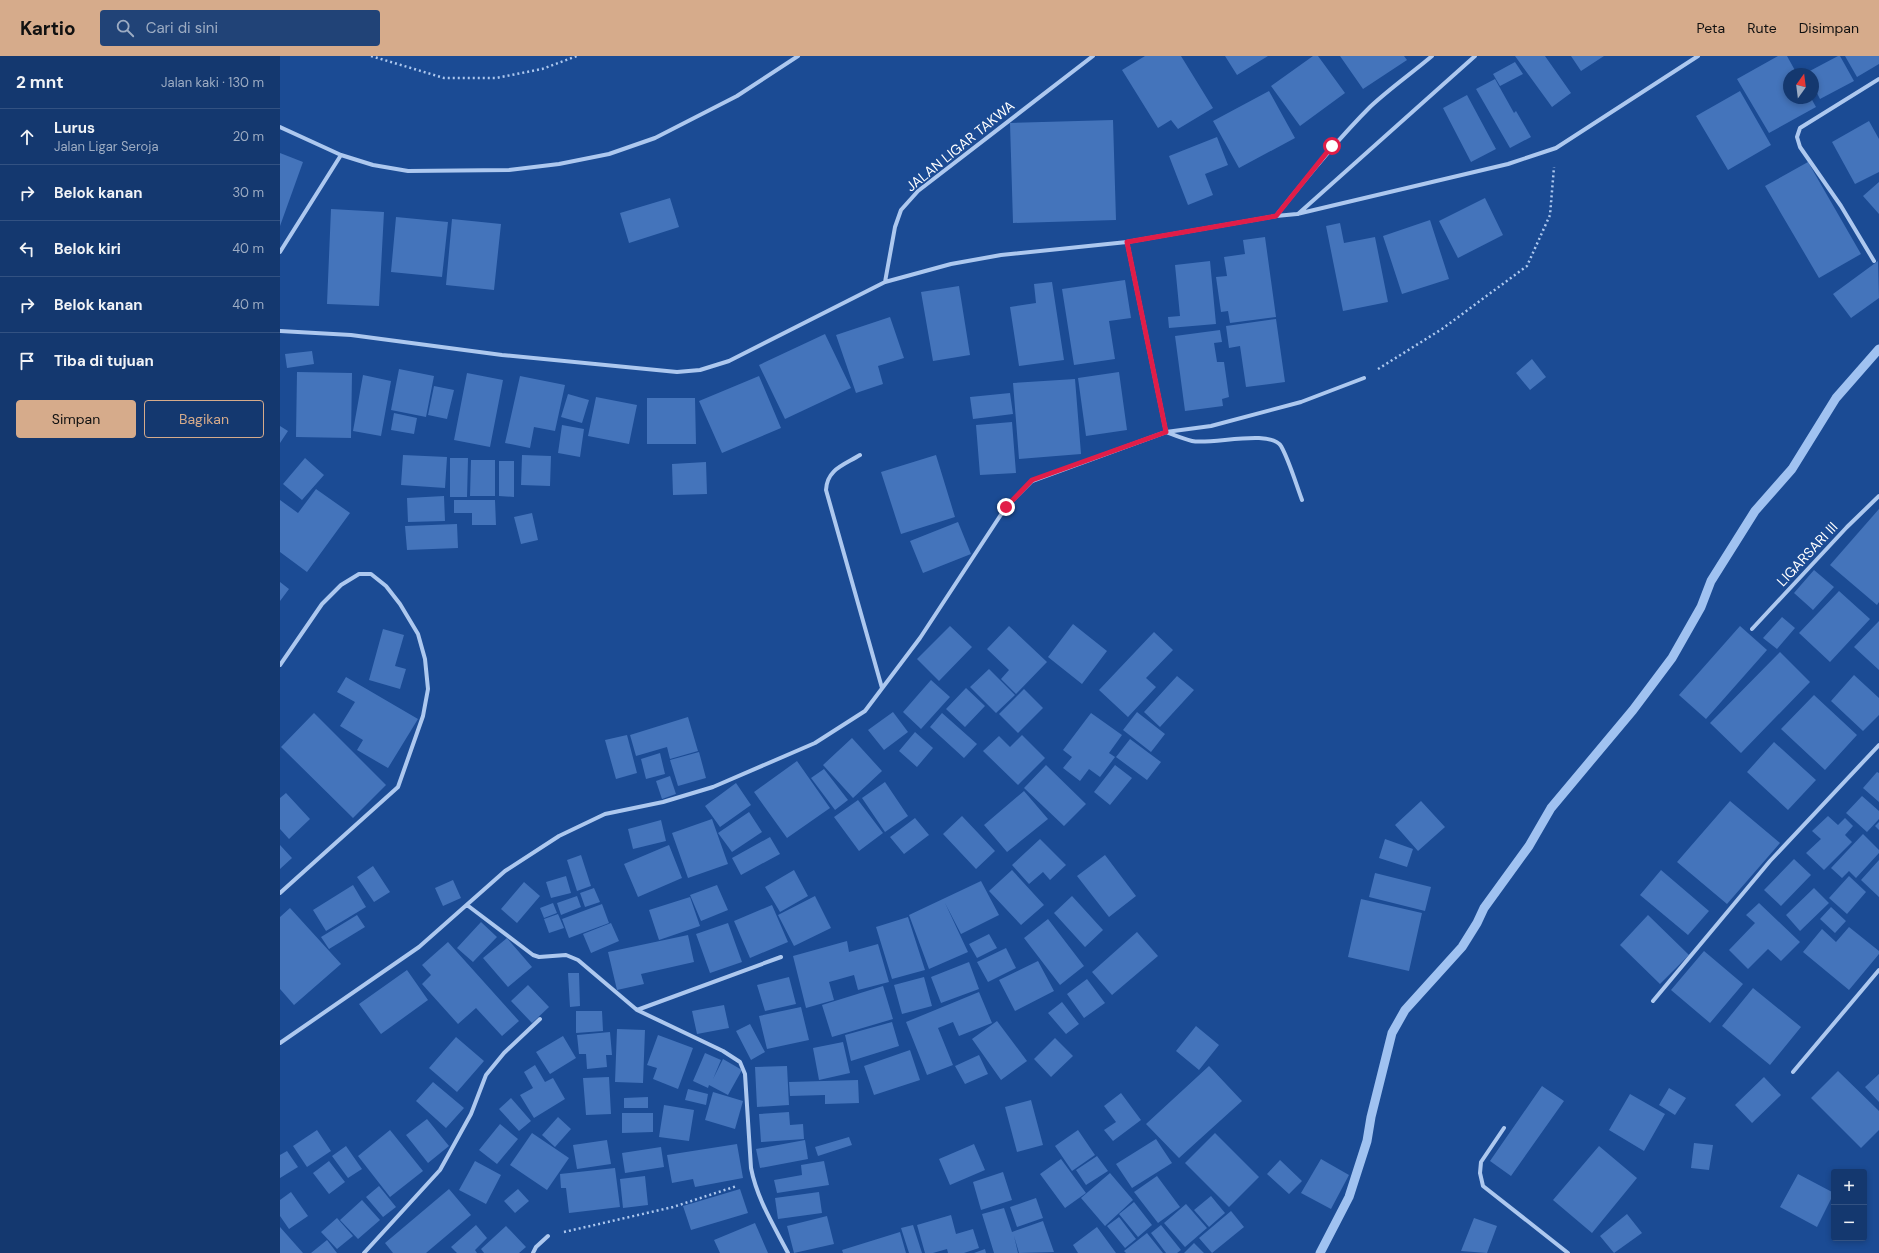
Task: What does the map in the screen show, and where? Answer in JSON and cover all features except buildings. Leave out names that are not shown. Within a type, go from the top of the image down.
[{"type":"street","points":[[280,127],[341,155],[373,165],[408,171],[510,170],[558,164],[609,154],[655,138],[736,96],[798,56]]},
{"type":"street","name":"JALAN LIGAR TAKWA","points":[[885,282],[895,227],[901,210],[918,191],[1093,56]]},
{"type":"street","points":[[1276,216],[1332,146],[1362,116],[1432,56]]},
{"type":"street","points":[[1298,214],[1475,56]]},
{"type":"street","points":[[280,331],[351,335],[502,355],[677,372],[700,370],[729,361],[885,282],[952,264],[1001,255],[1127,242],[1276,216],[1298,214],[1508,164],[1556,148],[1698,56]]},
{"type":"street","points":[[1874,261],[1842,206],[1800,147],[1797,137],[1800,128],[1879,79]]},
{"type":"street","points":[[280,252],[341,155]]},
{"type":"street","points":[[1127,242],[1166,432]]},
{"type":"street","points":[[280,1043],[419,947],[505,871],[559,836],[604,814],[663,802],[713,787],[815,743],[865,711],[920,638],[1006,507],[1032,480],[1166,432],[1211,426],[1301,402],[1364,378]]},
{"type":"street","points":[[1166,432],[1192,441],[1214,442],[1261,437],[1272,439],[1280,445],[1302,500]]},
{"type":"street","points":[[860,455],[830,473],[826,480],[826,490],[882,688]]},
{"type":"street","name":"LIGARSARI III","points":[[1752,629],[1847,527],[1879,496]]},
{"type":"street","points":[[280,665],[294,642],[322,604],[341,585],[359,574],[371,574],[391,592],[418,634],[425,659],[428,689],[423,716],[398,787],[280,893]]},
{"type":"street","points":[[1653,1001],[1770,861],[1879,745]]},
{"type":"street","points":[[467,905],[533,955],[539,957],[566,955],[578,960],[637,1010],[700,1039],[740,1062],[745,1074],[751,1168],[754,1181],[759,1197],[788,1253]]},
{"type":"street","points":[[637,1010],[781,957]]},
{"type":"street","points":[[1793,1072],[1879,970]]},
{"type":"street","points":[[364,1253],[440,1170],[471,1114],[486,1075],[504,1053],[540,1019]]},
{"type":"street","points":[[1504,1128],[1481,1162],[1480,1173],[1483,1186],[1568,1253]]},
{"type":"street","points":[[533,1253],[536,1247],[548,1236]]},
{"type":"path","points":[[371,56],[444,78],[496,78],[542,70],[577,56]]},
{"type":"path","points":[[1364,378],[1442,329],[1527,266],[1550,214],[1556,148]]},
{"type":"path","points":[[548,1236],[673,1207],[754,1181]]},
{"type":"waterway","points":[[1320,1253],[1349,1197],[1367,1141],[1371,1117],[1392,1033],[1405,1010],[1462,947],[1477,923],[1484,908],[1529,846],[1551,808],[1633,710],[1672,658],[1701,607],[1711,581],[1755,511],[1792,469],[1836,398],[1879,349]]},
{"type":"route","points":[[1006,507],[1032,480],[1166,432],[1127,242],[1276,216],[1332,146]]}]
